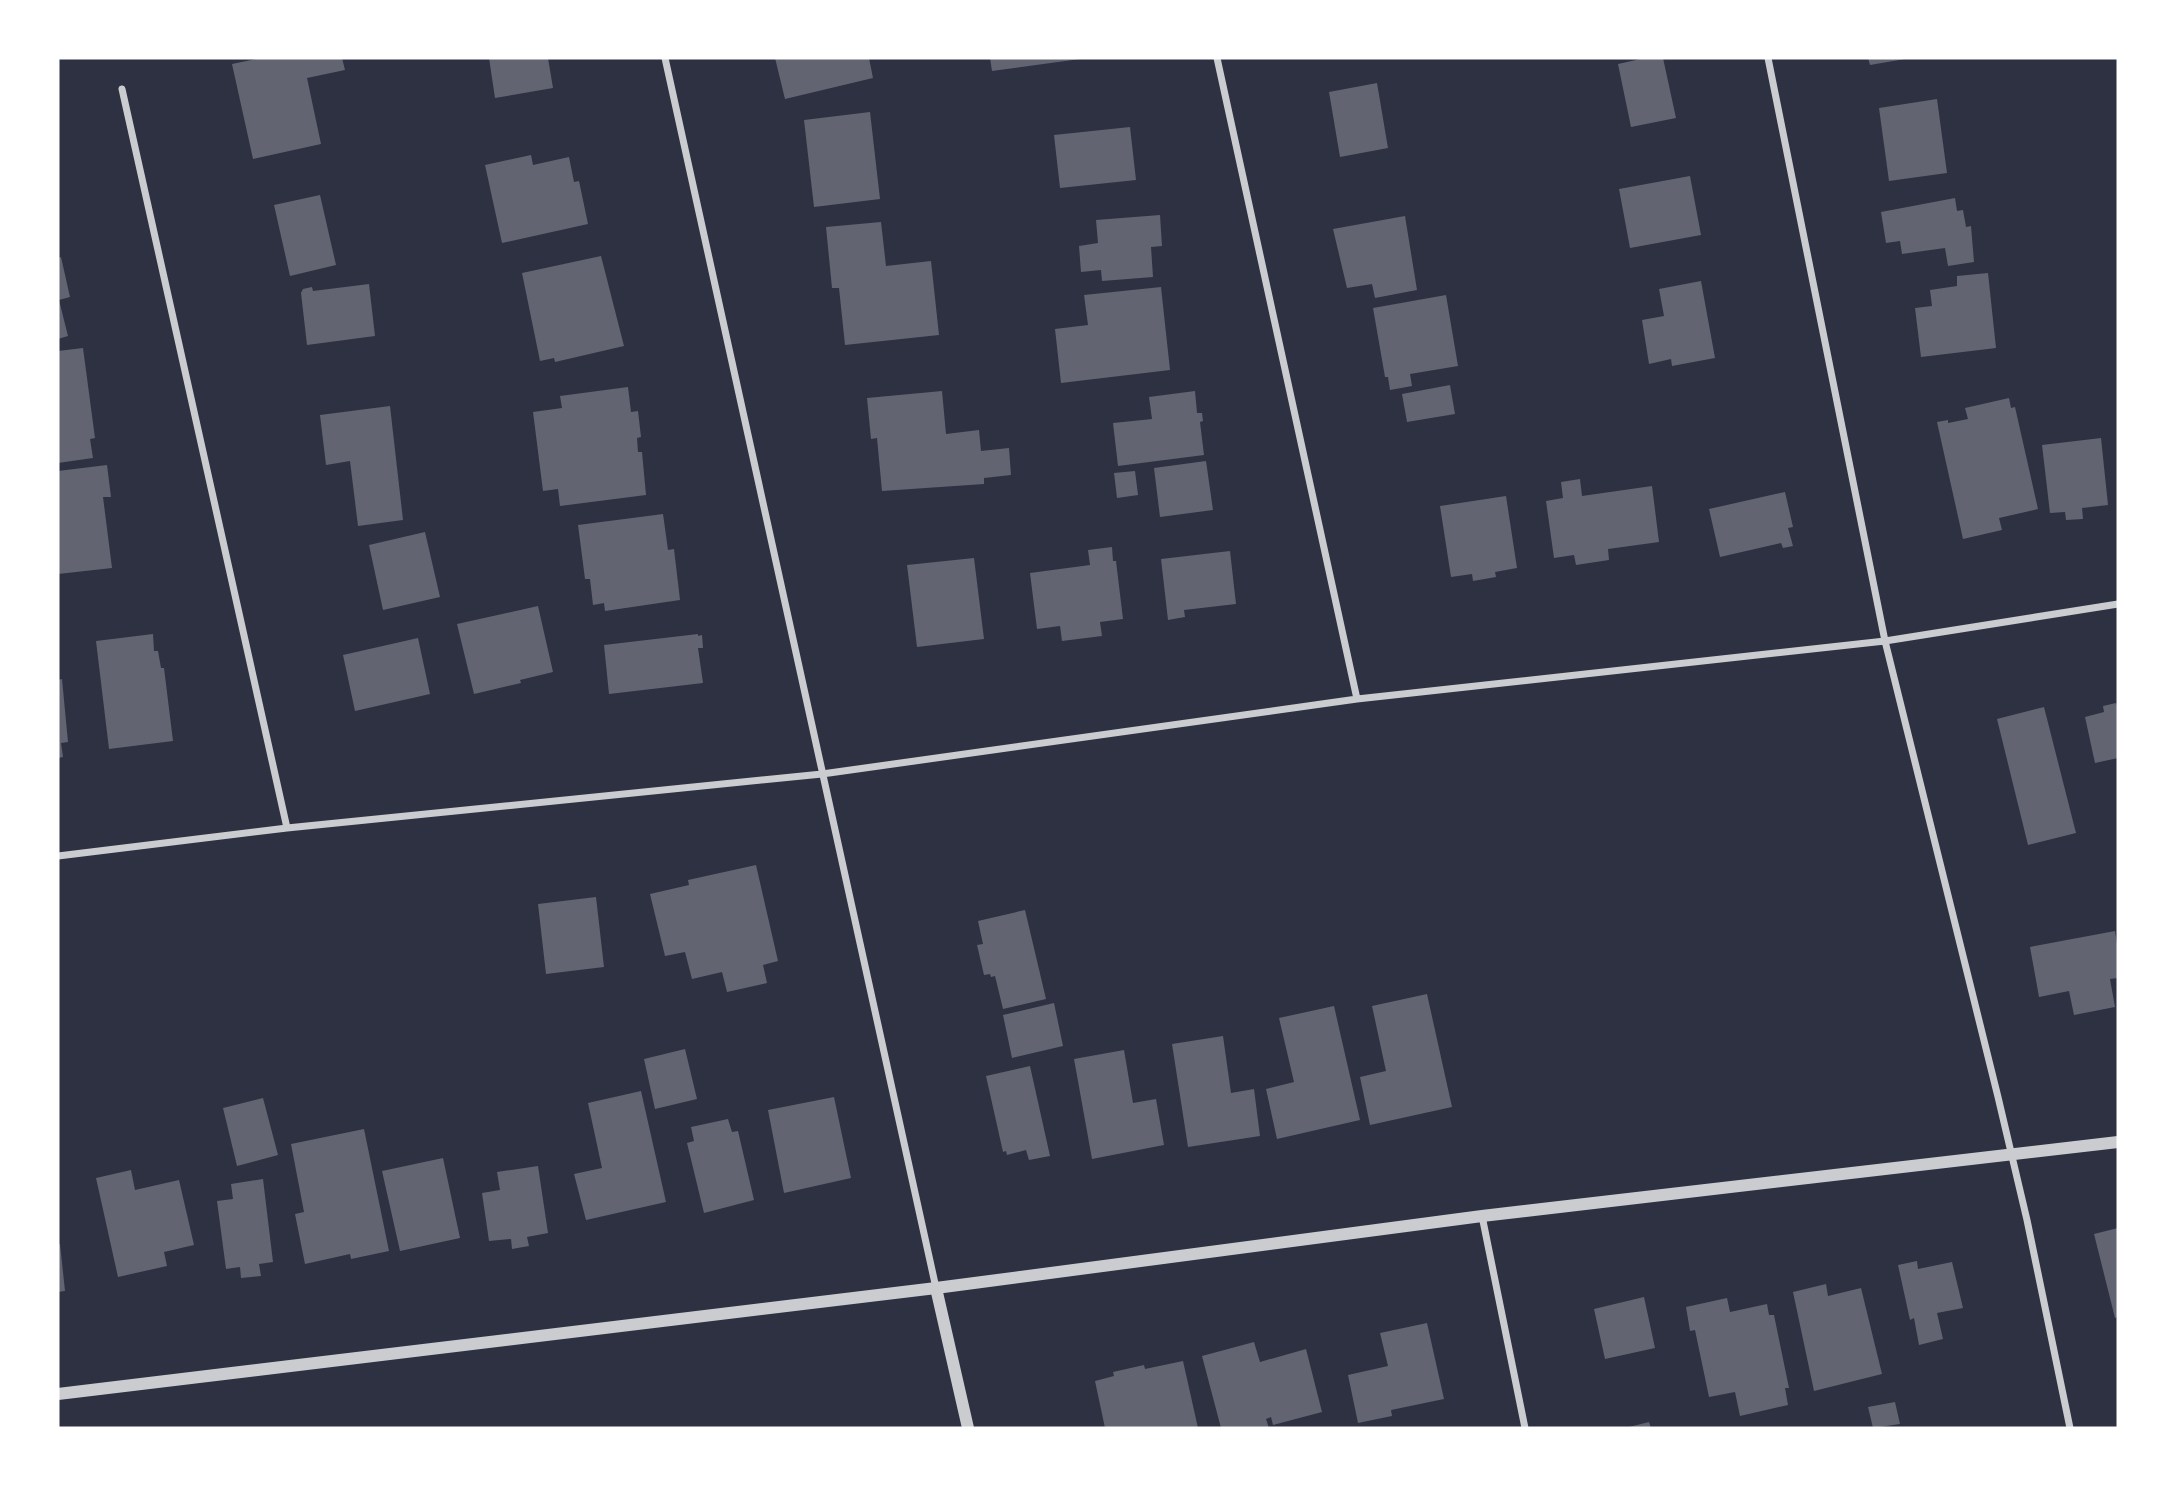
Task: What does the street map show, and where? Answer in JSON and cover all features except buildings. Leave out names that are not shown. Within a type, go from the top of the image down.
[{"type":"street","points":[[665,58],[968,1428]]},
{"type":"street","points":[[1217,58],[1357,699]]},
{"type":"street","points":[[1768,58],[1885,641],[2027,1220],[2070,1428]]},
{"type":"street","points":[[122,89],[288,828]]},
{"type":"street","points":[[58,856],[288,828],[822,774],[1357,699],[1885,641],[2118,604]]},
{"type":"street","points":[[58,1394],[936,1288],[1482,1216],[2118,1142]]},
{"type":"street","points":[[1482,1216],[1525,1428]]}]
